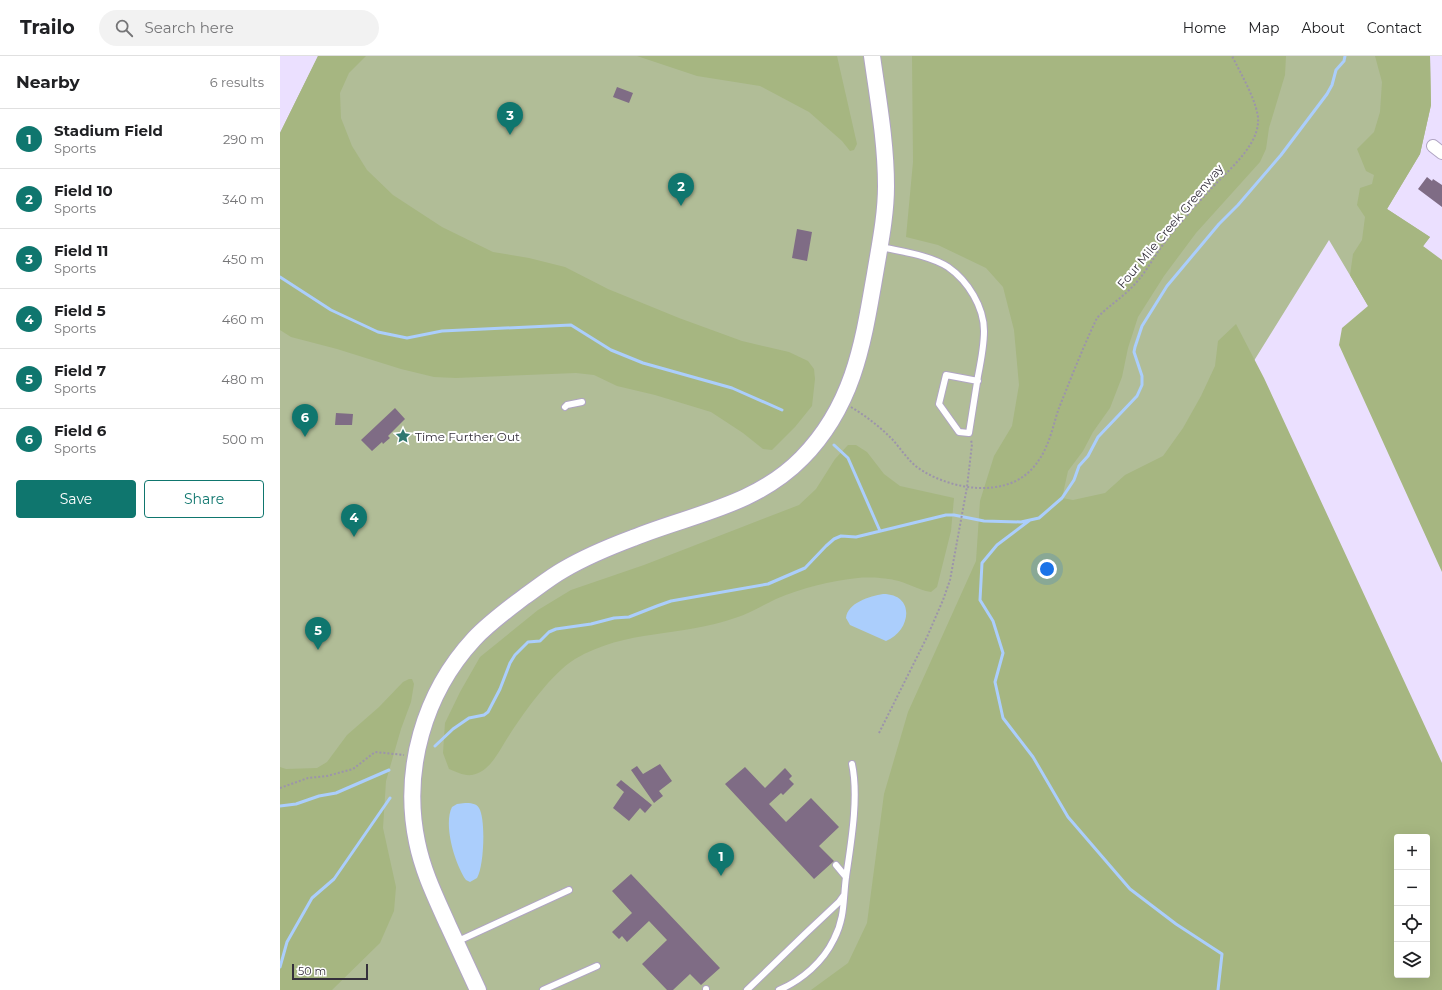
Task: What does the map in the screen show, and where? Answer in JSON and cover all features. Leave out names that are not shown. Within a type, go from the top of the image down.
[{"type":"street","points":[[478,990],[438,903],[425,871],[417,844],[412,788],[417,747],[427,714],[442,682],[460,656],[482,631],[519,601],[564,569],[603,550],[635,537],[705,514],[743,499],[782,475],[803,457],[829,424],[839,408],[850,384],[863,336],[880,246],[885,204],[883,135],[872,56]]},
{"type":"lane","points":[[880,246],[933,260],[948,267],[969,288],[977,302],[982,315],[984,343],[978,381],[969,433],[959,432],[940,404],[946,375],[978,381]]},
{"type":"lane","points":[[565,407],[567,405],[582,402]]},
{"type":"lane","points":[[779,990],[798,980],[809,972],[828,950],[834,940],[844,915],[846,876],[852,839],[854,783],[852,764]]},
{"type":"lane","points":[[836,866],[846,876]]},
{"type":"lane","points":[[456,942],[568,890]]},
{"type":"lane","points":[[747,990],[839,902],[845,894]]},
{"type":"lane","points":[[543,990],[597,966]]},
{"type":"path","name":"Four Mile Creek Greenway","points":[[847,405],[865,416],[885,432],[910,460],[922,470],[936,478],[967,487],[988,488],[1006,486],[1024,477],[1042,456],[1060,404],[1097,318],[1133,286],[1197,204],[1236,163],[1250,144],[1256,131],[1258,119],[1248,89],[1232,56]]},
{"type":"path","points":[[879,733],[943,600],[950,580],[959,523],[967,487],[972,444],[969,433]]},
{"type":"green space","points":[[318,56],[1430,56],[1431,105],[1420,154],[1387,209],[1430,237],[1373,314],[1329,240],[1109,594],[877,990],[280,990],[280,133]]},
{"type":"green space","points":[[318,56],[366,56],[349,73],[340,93],[341,118],[352,146],[367,170],[393,195],[442,227],[493,252],[529,258],[565,267],[608,289],[679,318],[742,341],[789,352],[808,361],[814,369],[815,379],[812,406],[795,427],[772,450],[763,449],[743,433],[711,412],[655,395],[617,386],[594,375],[576,373],[456,378],[434,377],[291,337],[280,330],[280,133]]},
{"type":"green space","points":[[637,56],[837,56],[857,144],[854,150],[850,151],[842,141],[809,112],[760,86],[697,76]]},
{"type":"green space","points":[[912,56],[1286,56],[1285,75],[1269,128],[1266,149],[1260,162],[1196,233],[1164,276],[1138,317],[1128,348],[1122,377],[1110,408],[1093,432],[1083,451],[1068,471],[1062,498],[1073,500],[1105,493],[1125,475],[1163,456],[1183,428],[1201,396],[1215,366],[1218,341],[1236,324],[1264,378],[1442,763],[1442,990],[811,990],[848,963],[867,923],[884,794],[908,712],[976,561],[980,501],[994,456],[1012,426],[1019,385],[1014,330],[1003,287],[986,268],[938,245],[906,237],[913,162]]},
{"type":"green space","points":[[1375,56],[1430,56],[1431,105],[1420,154],[1387,209],[1430,237],[1423,246],[1442,260],[1442,572],[1339,345],[1342,328],[1368,306],[1350,275],[1353,254],[1362,240],[1365,217],[1357,205],[1360,188],[1372,184],[1374,175],[1366,171],[1357,149],[1374,132],[1380,112],[1382,82]]},
{"type":"green space","points":[[848,445],[856,445],[867,452],[884,474],[900,486],[954,498],[951,531],[937,587],[931,592],[921,590],[899,581],[871,578],[848,579],[796,592],[776,599],[735,618],[715,624],[634,638],[594,649],[575,659],[557,673],[523,715],[495,758],[485,769],[479,773],[466,775],[449,769],[443,753],[445,723],[460,692],[480,657],[538,610],[571,590],[644,565],[799,505],[816,489],[835,459]]},
{"type":"green space","points":[[412,679],[414,684],[411,702],[401,729],[386,781],[383,828],[396,887],[394,911],[380,943],[332,990],[280,990],[280,767],[286,769],[317,768],[327,762],[347,735],[379,707],[403,682]]},
{"type":"water","points":[[883,594],[894,596],[901,600],[905,606],[906,614],[905,622],[901,629],[886,641],[850,625],[846,618],[850,608],[855,604],[872,596]]},
{"type":"water","points":[[471,803],[478,806],[483,822],[483,854],[481,864],[477,878],[470,882],[466,880],[454,855],[449,824],[452,807],[457,804]]},
{"type":"building","points":[[617,87],[633,93],[629,103],[613,97]]},
{"type":"building","points":[[1427,177],[1442,185],[1442,207],[1418,189]]},
{"type":"building","points":[[797,229],[812,232],[807,261],[792,258]]},
{"type":"building","points":[[395,408],[405,419],[388,436],[390,438],[383,444],[382,442],[372,451],[361,440]]},
{"type":"building","points":[[336,413],[353,414],[352,425],[335,425]]},
{"type":"building","points":[[660,764],[672,781],[659,791],[663,796],[654,803],[631,770],[637,766],[643,774]]},
{"type":"building","points":[[745,767],[765,788],[785,768],[792,776],[789,779],[794,784],[783,795],[781,793],[769,804],[786,822],[811,798],[839,827],[819,846],[834,861],[814,879],[725,784]]},
{"type":"building","points":[[621,780],[652,805],[645,813],[640,808],[629,821],[613,808],[624,792],[616,785]]},
{"type":"building","points":[[631,874],[720,968],[701,985],[690,974],[673,990],[667,990],[642,964],[667,940],[649,921],[627,942],[622,936],[619,939],[612,932],[632,913],[612,891]]},
{"type":"waterway","points":[[435,746],[453,729],[469,718],[484,715],[488,712],[515,655],[528,642],[540,641],[549,632],[556,629],[591,624],[614,618],[629,617],[671,601],[768,584],[805,568],[826,546],[834,539],[841,536],[856,537],[946,515],[954,515],[984,521],[1021,522],[1039,518],[1062,498],[1074,480],[1079,466],[1088,456],[1098,437],[1137,396],[1142,385],[1142,376],[1134,352],[1135,347],[1142,326],[1167,286],[1219,224],[1238,205],[1281,155],[1327,94],[1332,85],[1336,70],[1344,61],[1345,56]]},
{"type":"waterway","points":[[280,277],[331,310],[378,332],[407,338],[442,331],[571,325],[611,350],[643,363],[732,388],[782,410]]},
{"type":"waterway","points":[[834,445],[848,458],[880,531]]},
{"type":"waterway","points":[[1030,520],[997,545],[982,563],[980,600],[993,621],[1003,653],[995,682],[1003,718],[1033,757],[1068,817],[1130,889],[1176,924],[1222,954],[1218,990]]},
{"type":"waterway","points":[[280,806],[296,804],[319,796],[336,793],[389,770]]},
{"type":"waterway","points":[[280,967],[287,942],[312,898],[334,879],[390,798]]},
{"type":"place","name":"Field 11","points":[[510,135]]},
{"type":"place","name":"Field 10","points":[[681,206]]},
{"type":"place","name":"Time Further Out","points":[[403,436]]},
{"type":"place","name":"Field 6","points":[[305,437]]},
{"type":"place","name":"Field 5","points":[[354,537]]},
{"type":"place","name":"Field 7","points":[[318,650]]},
{"type":"place","name":"Stadium Field","points":[[721,876]]}]
